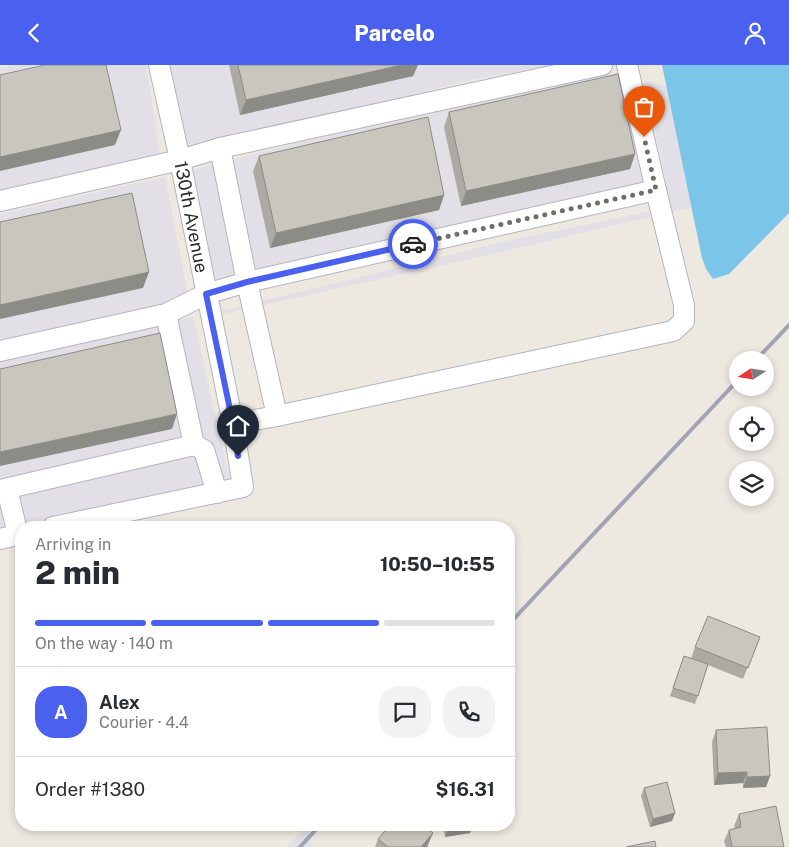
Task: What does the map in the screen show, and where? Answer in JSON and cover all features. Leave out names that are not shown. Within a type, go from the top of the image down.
[{"type":"street","name":"130th Avenue","points":[[159,65],[180,159],[233,424],[243,487],[217,493]]},
{"type":"street","points":[[0,201],[220,148],[602,65]]},
{"type":"street","points":[[233,424],[673,331],[684,321],[684,305],[627,65]]},
{"type":"street","points":[[220,148],[277,416]]},
{"type":"street","points":[[0,351],[166,314],[206,294],[247,282],[656,190]]},
{"type":"street","points":[[166,314],[194,445]]},
{"type":"street","points":[[13,536],[4,490],[194,445],[204,451],[217,493],[82,521]]},
{"type":"shaded area","points":[[13,65],[146,65],[161,159],[0,195],[0,68]]},
{"type":"shaded area","points":[[167,65],[554,65],[466,81],[182,154]]},
{"type":"shaded area","points":[[622,71],[648,193],[209,295],[184,172],[471,98]]},
{"type":"shaded area","points":[[645,81],[667,86],[692,207],[218,315],[213,313],[502,242],[661,209],[669,198]]},
{"type":"shaded area","points":[[165,177],[189,300],[0,342],[0,214]]},
{"type":"shaded area","points":[[193,317],[230,481],[42,521],[15,521],[15,527],[0,530],[0,360]]},
{"type":"shaded area","points":[[302,831],[309,831],[312,847],[287,847]]},
{"type":"water","points":[[662,65],[789,65],[789,213],[729,274],[713,279],[706,269],[702,258]]},
{"type":"building","points":[[45,65],[106,65],[121,130],[0,157],[0,75]]},
{"type":"building","points":[[238,65],[402,65],[246,100]]},
{"type":"building","points":[[618,74],[635,154],[466,191],[449,112]]},
{"type":"building","points":[[428,117],[444,195],[276,233],[259,156]]},
{"type":"building","points":[[132,193],[149,272],[0,305],[0,222]]},
{"type":"building","points":[[160,333],[177,414],[0,452],[0,369]]},
{"type":"building","points":[[708,616],[760,637],[748,668],[695,647]]},
{"type":"building","points":[[684,656],[708,664],[698,696],[673,688]]},
{"type":"building","points":[[767,727],[770,776],[747,777],[747,772],[718,773],[716,730]]},
{"type":"building","points":[[667,782],[675,813],[653,819],[644,788]]},
{"type":"building","points":[[776,806],[784,847],[732,847],[729,830],[741,827],[739,814]]},
{"type":"building","points":[[385,831],[430,831],[433,833],[421,847],[388,847],[378,839]]},
{"type":"building","points":[[655,841],[656,847],[626,847]]},
{"type":"railway","points":[[764,351],[789,325]]},
{"type":"railway","points":[[515,618],[729,390]]},
{"type":"railway","points":[[300,847],[315,831]]},
{"type":"way so far","points":[[413,244],[656,190],[644,137]]},
{"type":"route","points":[[238,456],[206,294],[247,282],[413,244]]}]
